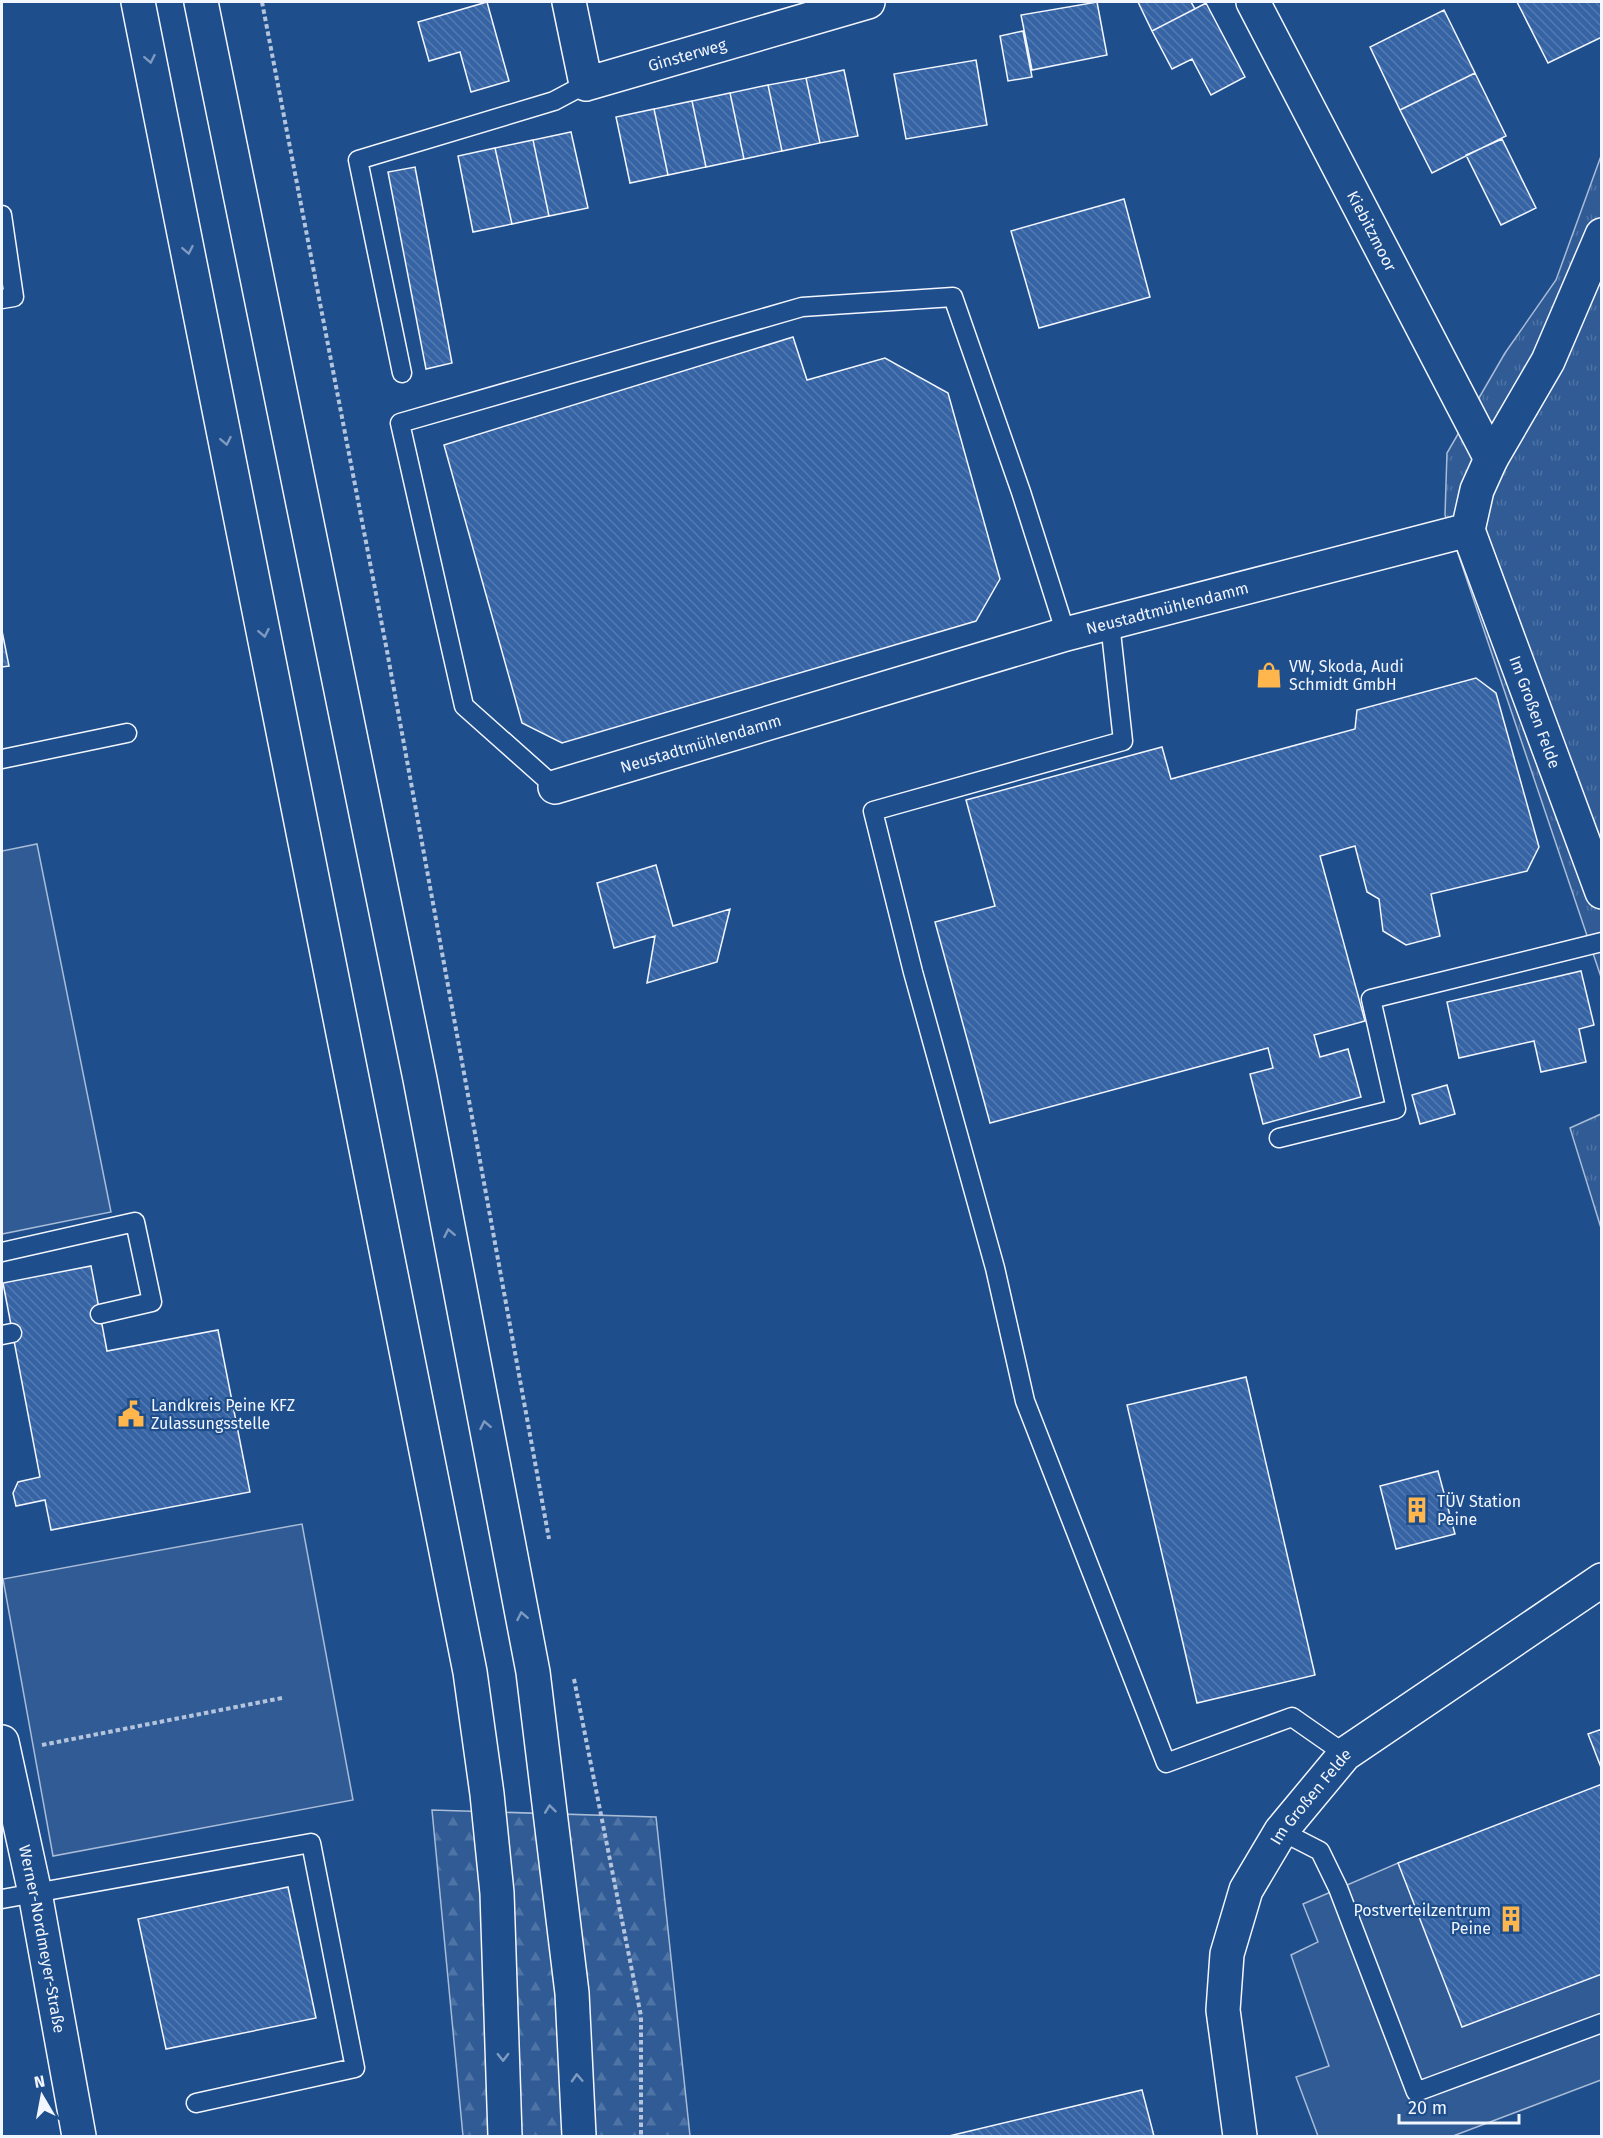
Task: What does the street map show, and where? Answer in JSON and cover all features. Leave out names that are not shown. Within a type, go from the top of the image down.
[{"type":"main road","points":[[138,2],[470,1672],[498,1893],[505,2136]]},
{"type":"main road","points":[[201,2],[420,1079],[533,1672],[572,1993],[579,2136]]},
{"type":"main road","points":[[569,2],[586,84]]},
{"type":"main road","name":"Ginsterweg","points":[[586,84],[868,2]]},
{"type":"main road","name":"Kiebitzmoor","points":[[1253,2],[1491,459]]},
{"type":"main road","points":[[1468,530],[1478,490],[1491,459],[1548,361],[1602,235]]},
{"type":"main road","name":"Neustadtmühlendamm","points":[[555,787],[1066,634],[1468,530]]},
{"type":"main road","name":"Im Großen Felde","points":[[1468,530],[1602,892]]},
{"type":"main road","name":"Im Großen Felde","points":[[1240,2136],[1223,2010],[1227,1954],[1246,1890],[1281,1831],[1345,1754],[1602,1580]]},
{"type":"main road","name":"Werner-Nordmeyer-Straße","points":[[3,1747],[35,1893],[79,2136]]},
{"type":"lane","points":[[402,374],[358,160],[554,101],[586,84]]},
{"type":"lane","points":[[2,215],[14,297],[2,299]]},
{"type":"lane","points":[[555,787],[464,706],[400,423],[802,307],[953,297],[1021,492],[1066,634]]},
{"type":"lane","points":[[1110,623],[1123,741],[873,811],[913,972],[995,1268],[1025,1401],[1166,1763],[1292,1717],[1345,1754]]},
{"type":"lane","points":[[2,759],[127,733]]},
{"type":"lane","points":[[1279,1138],[1396,1109],[1371,999],[1602,942]]},
{"type":"lane","points":[[2,1252],[135,1222],[152,1302],[100,1314]]},
{"type":"lane","points":[[1281,1831],[1320,1851],[1338,1888],[1416,2092],[1602,2023]]},
{"type":"lane","points":[[2,1899],[311,1843],[355,2068],[196,2103]]},
{"type":"path","points":[[262,2],[387,651],[550,1547]]},
{"type":"path","points":[[574,1677],[641,2016],[641,2136]]},
{"type":"path","points":[[3,1747],[282,1698]]},
{"type":"green space","points":[[1601,156],[1601,977],[1445,515],[1447,453],[1505,353],[1556,280]]},
{"type":"green space","points":[[1601,1114],[1601,1228],[1570,1128]]},
{"type":"green space","points":[[432,1810],[656,1817],[690,2136],[463,2136]]},
{"type":"shaded area","points":[[37,844],[111,1212],[2,1234],[2,851]]},
{"type":"shaded area","points":[[302,1524],[353,1800],[53,1856],[3,1579]]},
{"type":"shaded area","points":[[1398,1863],[1601,1974],[1601,2080],[1453,2136],[1318,2136],[1296,2077],[1329,2066],[1291,1955],[1318,1942],[1303,1904]]},
{"type":"building","points":[[487,2],[509,81],[471,92],[460,52],[429,61],[418,22]]},
{"type":"building","points":[[1097,2],[1107,55],[1032,70],[1021,15]]},
{"type":"building","points":[[1138,2],[1191,2],[1195,9],[1152,31]]},
{"type":"building","points":[[1517,2],[1602,2],[1602,37],[1548,63]]},
{"type":"building","points":[[1206,3],[1245,77],[1211,95],[1192,59],[1172,69],[1152,31]]},
{"type":"building","points":[[1444,10],[1475,73],[1400,110],[1370,47]]},
{"type":"building","points":[[1023,31],[1032,77],[1008,81],[1000,36]]},
{"type":"building","points":[[976,60],[987,125],[906,139],[894,74]]},
{"type":"building","points":[[844,70],[858,136],[820,143],[806,78]]},
{"type":"building","points":[[1475,73],[1506,136],[1432,173],[1400,110]]},
{"type":"building","points":[[806,78],[820,143],[782,151],[768,85]]},
{"type":"building","points":[[768,85],[782,151],[744,159],[730,93]]},
{"type":"building","points":[[730,93],[744,159],[706,167],[692,101]]},
{"type":"building","points":[[692,101],[706,167],[668,175],[654,109]]},
{"type":"building","points":[[654,109],[668,175],[630,183],[616,117]]},
{"type":"building","points":[[571,132],[588,208],[549,216],[533,140]]},
{"type":"building","points":[[1502,139],[1536,208],[1501,225],[1466,155]]},
{"type":"building","points":[[533,140],[549,216],[512,224],[495,148]]},
{"type":"building","points":[[495,148],[512,224],[473,232],[458,156]]},
{"type":"building","points":[[415,167],[452,363],[426,369],[388,172]]},
{"type":"building","points":[[1124,199],[1150,297],[1039,328],[1011,231]]},
{"type":"building","points":[[793,337],[807,380],[885,358],[948,393],[1000,579],[976,621],[562,743],[522,723],[444,445]]},
{"type":"building","points":[[2,631],[9,666],[2,667]]},
{"type":"building","points":[[1476,678],[1496,693],[1539,847],[1527,871],[1431,894],[1440,936],[1406,945],[1383,931],[1379,899],[1367,892],[1355,846],[1320,856],[1365,1021],[1314,1035],[1320,1057],[1348,1049],[1361,1097],[1263,1124],[1250,1074],[1273,1068],[1268,1048],[990,1123],[935,922],[995,906],[966,800],[1162,747],[1171,779],[1355,729],[1357,710]]},
{"type":"building","points":[[656,865],[673,926],[730,909],[717,962],[647,983],[655,936],[614,948],[597,883]]},
{"type":"building","points":[[1581,971],[1594,1025],[1579,1029],[1586,1062],[1541,1072],[1534,1041],[1459,1058],[1447,1002]]},
{"type":"building","points":[[1447,1085],[1455,1114],[1420,1124],[1412,1095]]},
{"type":"building","name":"Landkreis Peine KFZ Zulassungsstelle","points":[[91,1266],[107,1351],[218,1330],[250,1492],[51,1530],[45,1500],[16,1506],[13,1493],[18,1482],[40,1477],[3,1283]]},
{"type":"building","points":[[1246,1377],[1315,1675],[1197,1703],[1127,1405]]},
{"type":"building","name":"TÜV Station Peine","points":[[1438,1471],[1455,1534],[1396,1549],[1380,1486]]},
{"type":"building","points":[[1602,1729],[1602,1770],[1588,1734]]},
{"type":"building","name":"Postverteilzentrum Peine","points":[[1602,1784],[1602,1974],[1462,2027],[1398,1863]]},
{"type":"building","points":[[288,1887],[316,2018],[166,2049],[138,1919]]},
{"type":"building","points":[[1142,2090],[1154,2136],[949,2136]]},
{"type":"place","name":"VW, Skoda, Audi Schmidt GmbH","points":[[1269,675]]},
{"type":"place","name":"Landkreis Peine KFZ Zulassungsstelle","points":[[131,1414]]},
{"type":"place","name":"TÜV Station Peine","points":[[1417,1510]]},
{"type":"place","name":"Postverteilzentrum Peine","points":[[1511,1919]]}]
